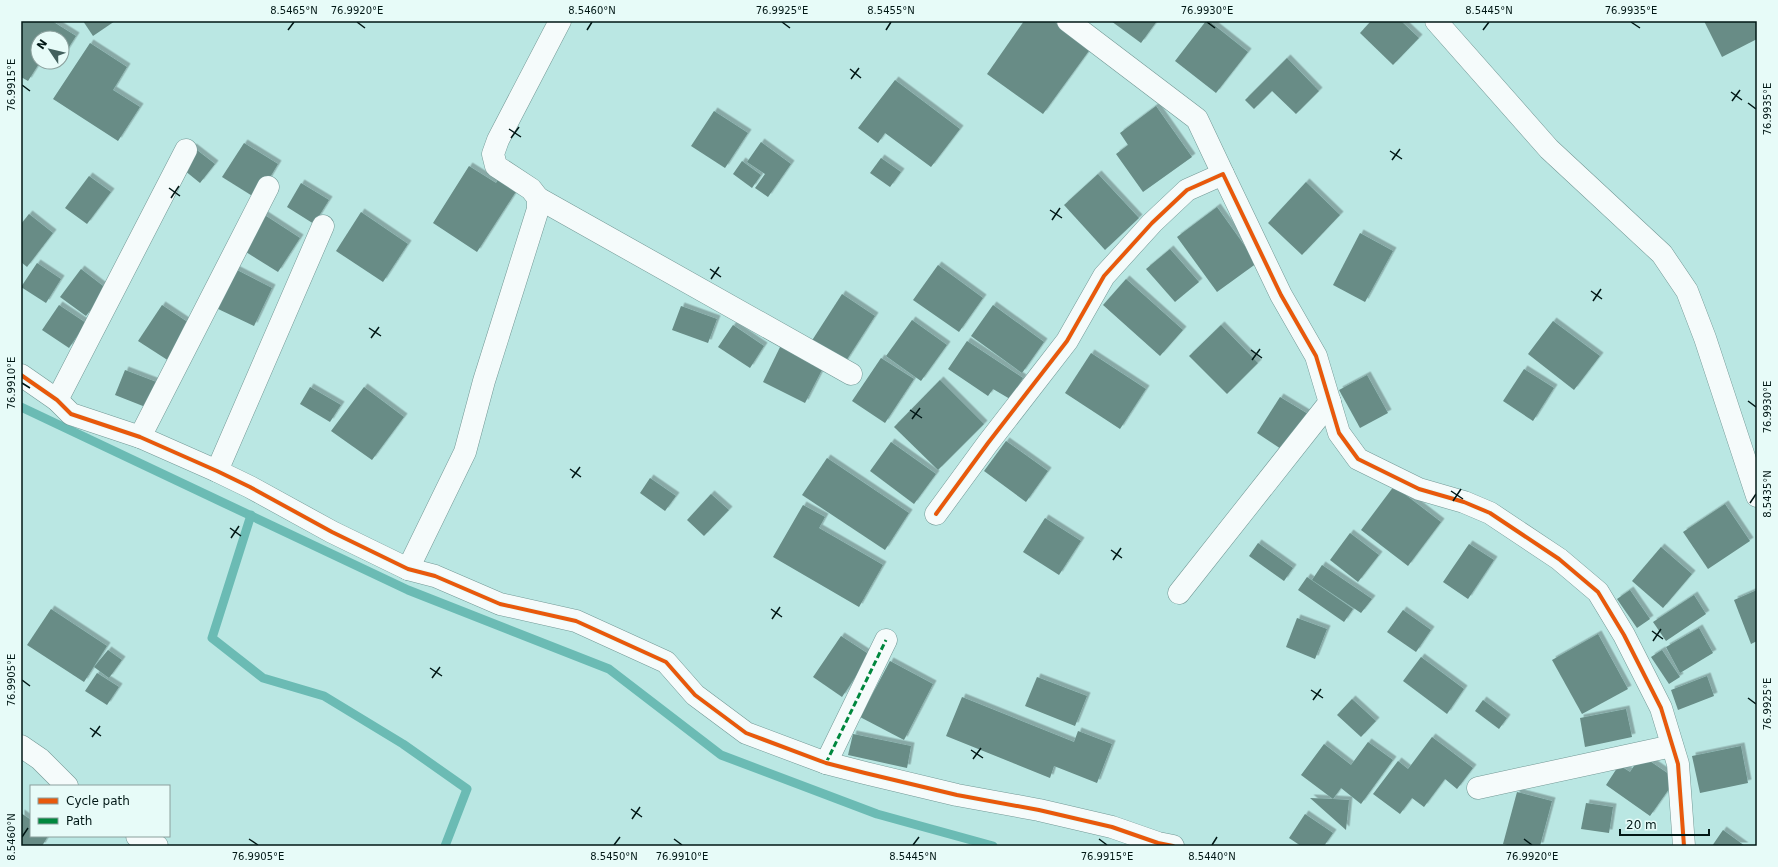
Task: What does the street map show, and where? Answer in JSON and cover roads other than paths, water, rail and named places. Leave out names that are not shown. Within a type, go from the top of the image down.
[{"type":"street","points":[[560,21],[498,140],[493,154],[496,166],[531,189],[538,198],[851,374]]},
{"type":"street","points":[[1068,21],[1197,119],[1281,295],[1316,356],[1340,433],[1358,459],[1419,489],[1464,502],[1490,514],[1559,560],[1598,592],[1624,635],[1661,708],[1678,764],[1684,846]]},
{"type":"street","points":[[1436,21],[1549,148],[1662,254],[1687,291],[1705,338],[1757,496]]},
{"type":"street","points":[[57,400],[186,150]]},
{"type":"street","points":[[936,514],[988,443],[1067,341],[1104,276],[1152,223],[1187,190],[1223,174]]},
{"type":"street","points":[[140,437],[268,186]]},
{"type":"street","points":[[408,568],[465,452],[484,381],[538,209],[538,198]]},
{"type":"street","points":[[217,471],[324,226]]},
{"type":"street","points":[[21,375],[57,400],[71,414],[140,437],[217,471],[250,487],[332,532],[408,568],[434,576],[500,604],[576,621],[666,662],[695,695],[746,734],[826,763],[957,795],[1039,810],[1112,827],[1158,843],[1173,846]]},
{"type":"street","points":[[1179,593],[1330,402]]},
{"type":"street","points":[[826,763],[886,640]]},
{"type":"street","points":[[21,746],[40,759],[66,785]]},
{"type":"street","points":[[1478,788],[1672,746]]},
{"type":"street","points":[[139,837],[157,846]]},
{"type":"waterway","points":[[21,407],[408,590],[609,669],[721,755],[877,814],[993,846]]},
{"type":"waterway","points":[[251,515],[212,638],[263,678],[324,696],[403,744],[467,789],[445,846]]}]
